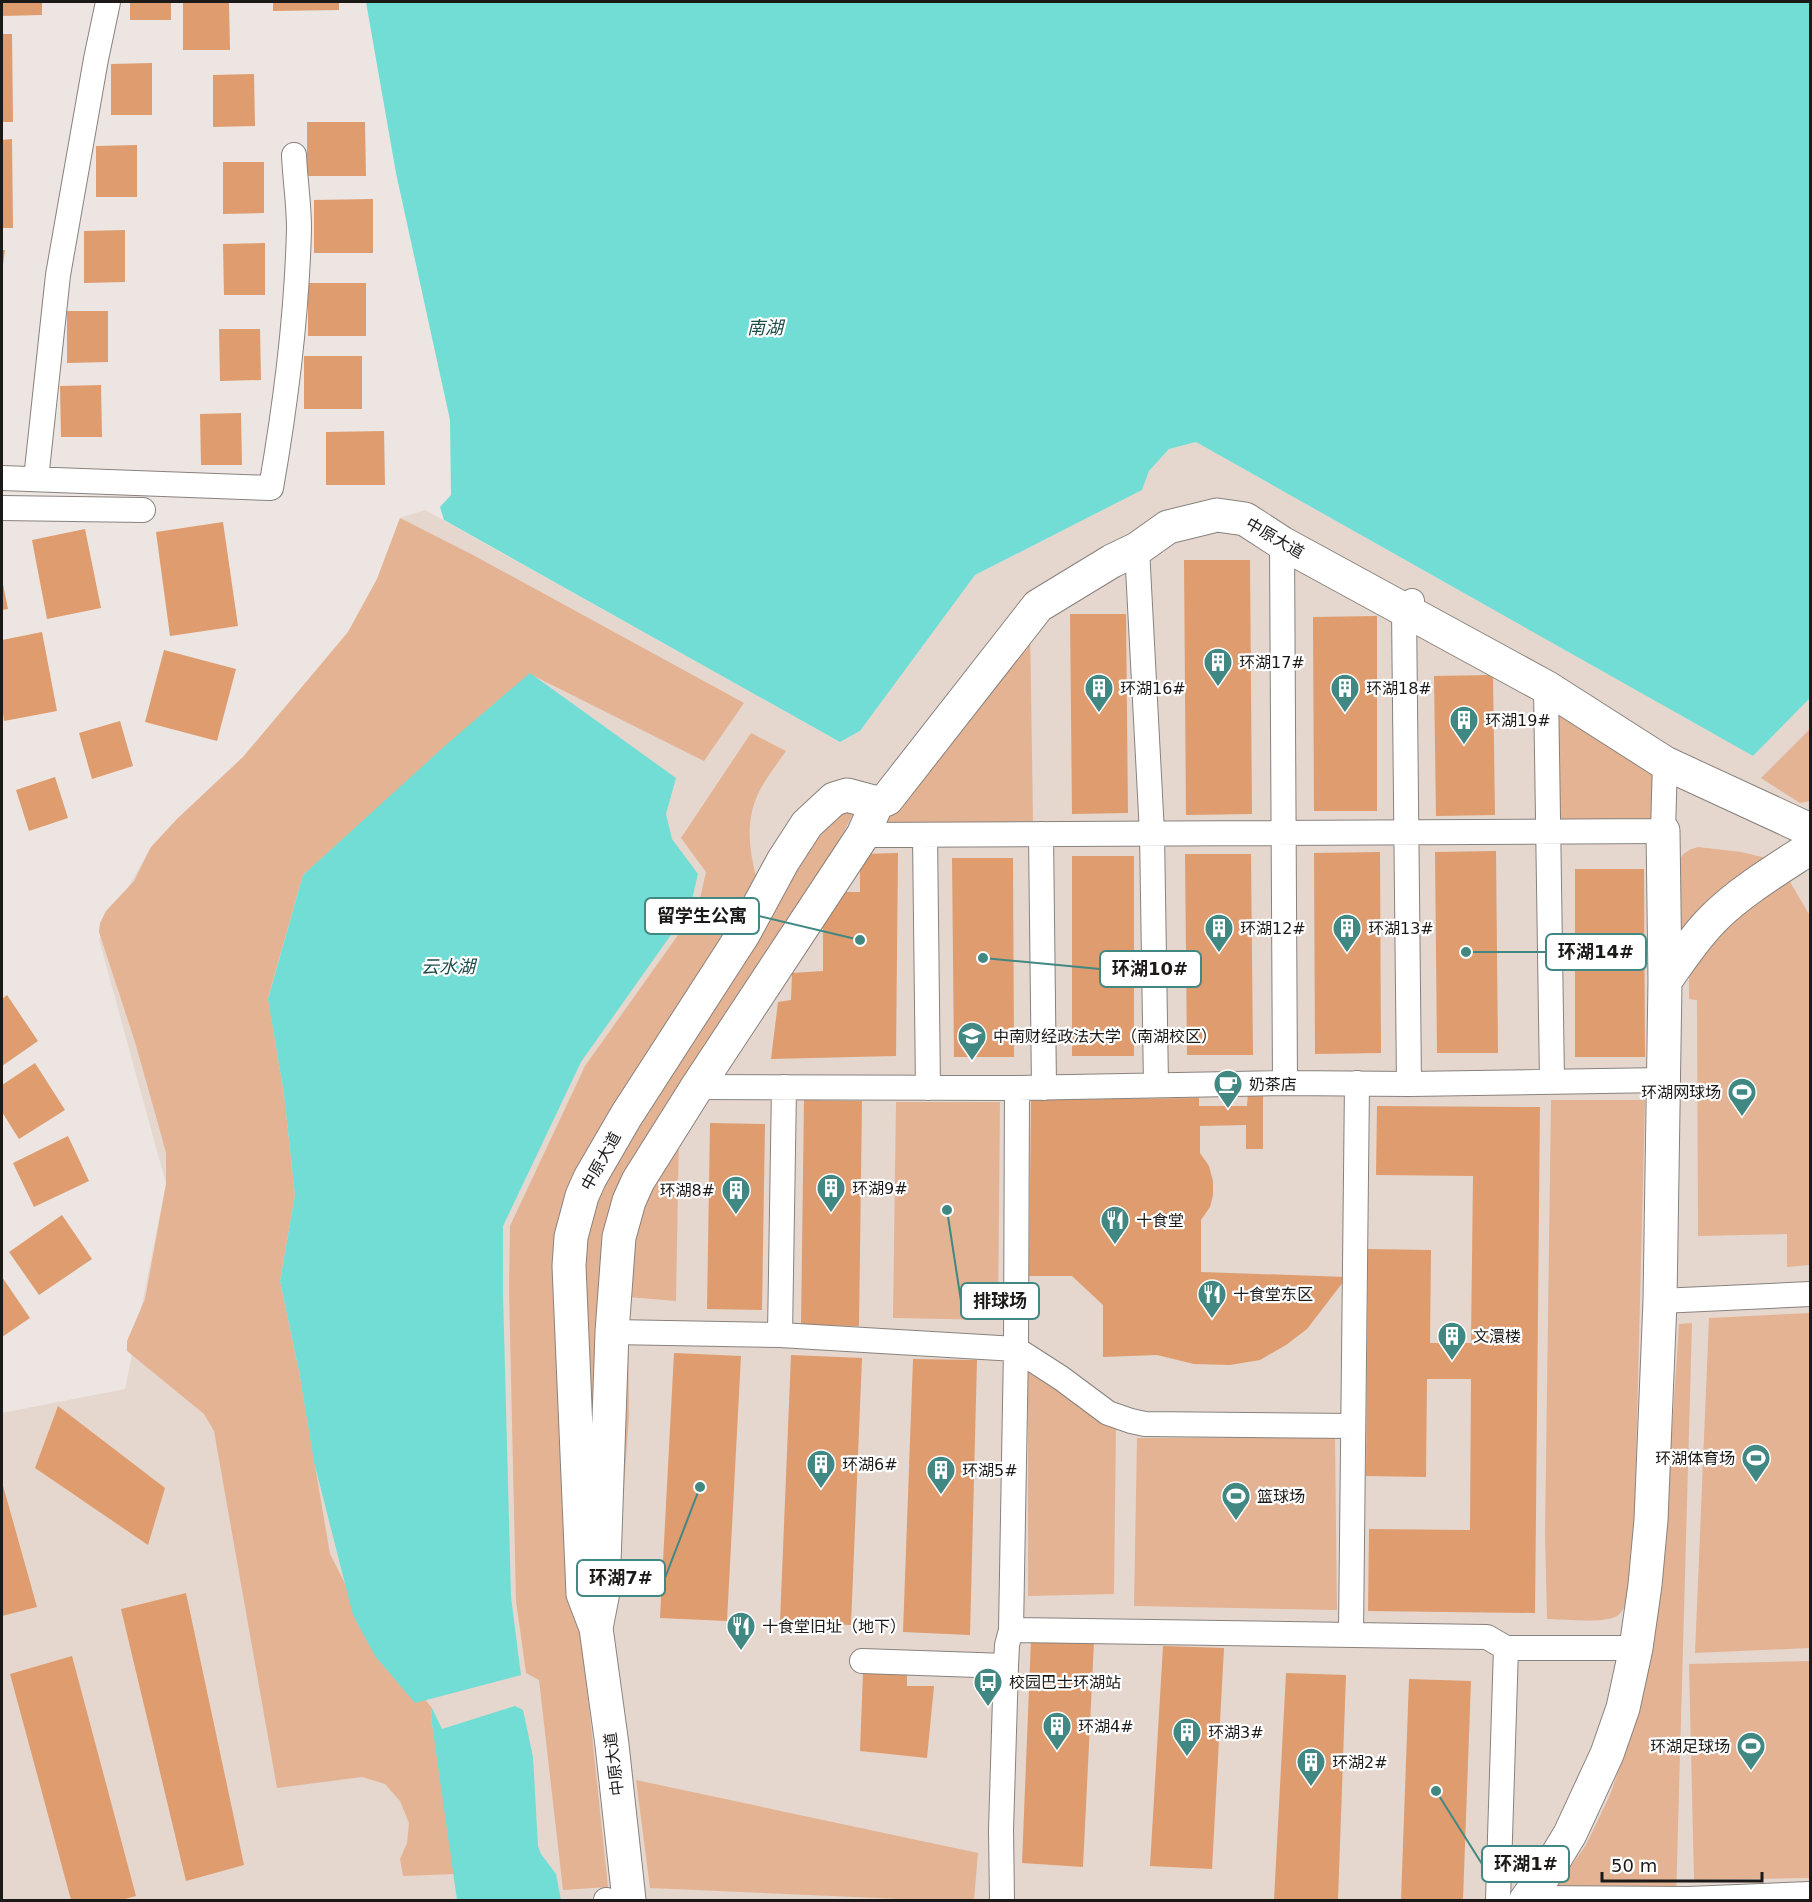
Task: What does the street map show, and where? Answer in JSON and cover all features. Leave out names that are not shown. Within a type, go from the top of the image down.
[{"type":"main road","name":"中原大道","points":[[596,1628],[603,1592],[612,1332],[619,1238],[629,1201],[638,1181],[697,1087],[863,835],[877,803],[887,798],[1038,606],[1112,561],[1137,549],[1168,527],[1216,515],[1245,519],[1282,543],[1409,604],[1665,763],[1810,830]]},
{"type":"main road","name":"中原大道","points":[[629,1900],[612,1744],[596,1628],[583,1594],[569,1266],[571,1238],[582,1196],[590,1178],[626,1116],[744,933],[783,861],[807,824],[834,800],[847,795],[877,803]]},
{"type":"main road","points":[[1517,1900],[1555,1859],[1590,1794],[1607,1754],[1623,1707],[1636,1648],[1645,1585],[1651,1520],[1660,1301],[1665,981],[1663,831]]},
{"type":"main road","points":[[1665,981],[1717,914],[1767,876],[1810,848]]},
{"type":"street","points":[[36,478],[58,275],[108,2]]},
{"type":"street","points":[[2,478],[271,488],[285,408],[296,305],[299,225],[294,155]]},
{"type":"street","points":[[2,508],[143,510]]},
{"type":"street","points":[[1282,543],[1285,1083]]},
{"type":"street","points":[[1137,549],[1152,833],[1156,1085]]},
{"type":"street","points":[[1409,604],[1406,832],[1409,1084]]},
{"type":"street","points":[[1546,687],[1552,1082]]},
{"type":"street","points":[[863,835],[1663,831],[1665,763]]},
{"type":"street","points":[[1041,834],[1044,1088]]},
{"type":"street","points":[[925,835],[928,1088]]},
{"type":"street","points":[[697,1087],[1044,1088],[1285,1083],[1409,1084],[1663,1080]]},
{"type":"street","points":[[1351,1634],[1358,1083]]},
{"type":"street","points":[[780,1335],[784,1087]]},
{"type":"street","points":[[1002,1900],[1001,1830],[1006,1666],[1007,1645],[1011,1630],[1016,1349],[1017,1088]]},
{"type":"street","points":[[1660,1301],[1810,1294]]},
{"type":"street","points":[[612,1332],[780,1335],[1016,1349],[1061,1378],[1108,1413],[1131,1421],[1145,1424],[1352,1426]]},
{"type":"street","points":[[1011,1630],[1487,1637],[1506,1648],[1636,1648]]},
{"type":"street","points":[[1506,1648],[1517,1900],[1688,1899],[1810,1894]]},
{"type":"street","points":[[862,1661],[1006,1666]]},
{"type":"shaded area","name":"中南财经政法大学（南湖校区）","points":[[1196,442],[1753,756],[1810,698],[1810,1900],[2,1900],[2,1413],[125,1389],[166,1184],[99,939],[151,847],[177,819],[243,757],[348,632],[377,579],[400,518],[425,510],[840,742],[860,731],[975,575],[1142,490],[1149,471],[1169,449]]},
{"type":"shaded area","points":[[400,518],[473,555],[744,703],[704,761],[530,674],[303,875],[268,998],[284,1094],[295,1195],[280,1281],[299,1371],[330,1554],[371,1634],[432,1708],[431,1717],[455,1874],[403,1876],[400,1859],[407,1843],[409,1823],[400,1801],[385,1784],[362,1777],[277,1788],[214,1431],[204,1414],[127,1351],[127,1341],[145,1299],[166,1184],[166,1153],[135,1042],[99,932],[100,923],[106,911],[134,881],[151,847],[177,819],[243,757],[348,632],[377,579]]},
{"type":"shaded area","points":[[1030,622],[1033,821],[877,825]]},
{"type":"shaded area","points":[[1551,709],[1657,774],[1657,827],[1552,827]]},
{"type":"shaded area","points":[[1810,729],[1810,801],[1800,803],[1761,778]]},
{"type":"shaded area","points":[[751,733],[786,751],[760,790],[751,816],[750,842],[761,894],[587,1171],[579,1611],[608,1887],[563,1890],[539,1680],[526,1673],[516,1601],[509,1289],[510,1226],[585,1066],[698,907],[706,872],[681,838]]},
{"type":"shaded area","points":[[856,808],[800,917],[679,1134],[676,1301],[628,1297],[629,1417],[617,1583],[586,1563],[578,1233],[603,1168],[829,815]]},
{"type":"shaded area","points":[[1698,847],[1741,852],[1779,861],[1676,947],[1677,863],[1686,852]]},
{"type":"shaded area","points":[[1789,880],[1810,916],[1810,1265],[1787,1267],[1787,1234],[1698,1236],[1697,1000],[1689,999],[1689,950]]},
{"type":"shaded area","points":[[1551,1100],[1645,1100],[1633,1583],[1623,1610],[1617,1616],[1603,1620],[1547,1619],[1545,1534]]},
{"type":"shaded area","points":[[896,1102],[1000,1102],[998,1320],[893,1318]]},
{"type":"shaded area","name":"环湖体育场","points":[[1810,1313],[1810,1648],[1695,1653],[1709,1318]]},
{"type":"shaded area","points":[[1692,1323],[1676,1900],[1547,1900],[1586,1845],[1610,1795],[1623,1757],[1666,1519],[1679,1324]]},
{"type":"shaded area","points":[[1028,1372],[1116,1425],[1114,1594],[1028,1596]]},
{"type":"shaded area","name":"篮球场","points":[[1335,1437],[1337,1610],[1134,1606],[1137,1438]]},
{"type":"shaded area","name":"环湖足球场","points":[[1810,1661],[1810,1878],[1694,1880],[1689,1664]]},
{"type":"shaded area","points":[[636,1780],[978,1853],[974,1900],[923,1900],[650,1888]]},
{"type":"water","name":"南湖","points":[[366,2],[1810,2],[1810,698],[1753,756],[1196,442],[1169,449],[1149,471],[1142,490],[975,575],[860,731],[840,742],[444,520],[440,507],[451,495],[450,420],[396,173]]},
{"type":"water","name":"云水湖","points":[[530,673],[676,778],[666,814],[672,839],[698,874],[690,908],[581,1062],[503,1226],[511,1597],[521,1675],[415,1703],[375,1656],[353,1615],[314,1462],[299,1371],[280,1281],[295,1195],[284,1094],[268,999],[303,875],[447,744]]},
{"type":"water","points":[[515,1706],[523,1710],[533,1757],[538,1846],[541,1854],[556,1874],[561,1900],[457,1900],[431,1717],[432,1708],[442,1729]]},
{"type":"building","points":[[2,2],[42,2],[42,15],[2,16]]},
{"type":"building","points":[[130,2],[171,2],[171,20],[130,20]]},
{"type":"building","points":[[183,2],[229,2],[230,50],[183,50]]},
{"type":"building","points":[[273,2],[339,2],[339,10],[273,11]]},
{"type":"building","points":[[2,34],[12,34],[13,122],[2,122]]},
{"type":"building","points":[[152,63],[152,115],[111,115],[111,64]]},
{"type":"building","points":[[254,74],[255,126],[213,127],[213,75]]},
{"type":"building","points":[[307,122],[365,122],[366,176],[307,176]]},
{"type":"building","points":[[12,139],[13,228],[2,228],[2,140]]},
{"type":"building","points":[[137,145],[137,197],[96,197],[96,146]]},
{"type":"building","points":[[223,162],[264,162],[264,213],[223,214]]},
{"type":"building","points":[[373,199],[373,253],[314,253],[314,200]]},
{"type":"building","points":[[125,230],[125,282],[84,283],[84,231]]},
{"type":"building","points":[[265,243],[265,295],[224,295],[223,244]]},
{"type":"building","points":[[2,250],[5,250],[3,265],[2,265]]},
{"type":"building","points":[[308,283],[366,283],[366,336],[308,336]]},
{"type":"building","points":[[67,311],[108,311],[108,362],[67,363]]},
{"type":"building","points":[[219,329],[260,329],[261,380],[220,381]]},
{"type":"building","points":[[304,356],[362,356],[362,409],[304,409]]},
{"type":"building","points":[[101,385],[102,437],[61,437],[60,386]]},
{"type":"building","points":[[241,413],[242,465],[201,465],[200,414]]},
{"type":"building","points":[[384,431],[385,485],[326,485],[326,432]]},
{"type":"building","points":[[223,522],[238,626],[170,636],[156,532]]},
{"type":"building","points":[[85,529],[101,608],[47,619],[32,540]]},
{"type":"building","name":"环湖17#","points":[[1184,560],[1250,560],[1252,814],[1186,815]]},
{"type":"building","points":[[2,579],[8,609],[2,610]]},
{"type":"building","name":"环湖16#","points":[[1070,614],[1126,614],[1128,813],[1072,814]]},
{"type":"building","name":"环湖18#","points":[[1377,616],[1377,811],[1314,811],[1313,617]]},
{"type":"building","points":[[42,632],[57,711],[4,721],[2,640]]},
{"type":"building","points":[[164,650],[236,669],[217,741],[145,722]]},
{"type":"building","name":"环湖19#","points":[[1493,675],[1495,815],[1436,816],[1434,676]]},
{"type":"building","points":[[120,721],[133,766],[92,779],[79,733]]},
{"type":"building","points":[[55,777],[68,818],[29,831],[16,790]]},
{"type":"building","points":[[1496,851],[1498,1053],[1437,1053],[1435,852]]},
{"type":"building","name":"环湖13#","points":[[1380,852],[1381,1053],[1315,1054],[1314,853]]},
{"type":"building","points":[[898,853],[896,1056],[771,1059],[778,1002],[791,1000],[792,973],[823,971],[823,909],[836,892],[860,892],[860,854]]},
{"type":"building","name":"环湖12#","points":[[1185,854],[1251,854],[1253,1055],[1187,1055]]},
{"type":"building","points":[[1072,856],[1134,856],[1134,1056],[1072,1056]]},
{"type":"building","points":[[952,858],[1013,858],[1014,1057],[954,1057]]},
{"type":"building","points":[[1575,869],[1644,869],[1645,1057],[1575,1057]]},
{"type":"building","points":[[7,995],[38,1041],[2,1066],[2,999]]},
{"type":"building","points":[[35,1063],[65,1110],[19,1139],[2,1112],[2,1085]]},
{"type":"building","name":"十食堂","points":[[1248,1093],[1263,1093],[1263,1149],[1246,1149],[1246,1125],[1200,1126],[1200,1153],[1209,1166],[1213,1181],[1210,1207],[1201,1220],[1201,1272],[1347,1277],[1307,1329],[1260,1360],[1230,1365],[1194,1364],[1157,1355],[1103,1357],[1103,1305],[1072,1276],[1029,1276],[1031,1100],[1199,1098],[1199,1106],[1247,1106]]},
{"type":"building","name":"环湖9#","points":[[804,1100],[862,1101],[859,1326],[801,1325]]},
{"type":"building","name":"文澴楼","points":[[1377,1106],[1540,1107],[1535,1613],[1368,1611],[1369,1529],[1470,1530],[1471,1379],[1427,1379],[1426,1477],[1366,1476],[1368,1249],[1431,1250],[1430,1343],[1471,1343],[1473,1176],[1376,1175]]},
{"type":"building","name":"环湖8#","points":[[710,1123],[765,1124],[762,1310],[707,1309]]},
{"type":"building","points":[[68,1136],[89,1181],[34,1207],[13,1163]]},
{"type":"building","points":[[62,1215],[92,1259],[39,1295],[9,1252]]},
{"type":"building","points":[[2,1277],[30,1318],[2,1337]]},
{"type":"building","points":[[674,1353],[741,1356],[727,1621],[660,1618]]},
{"type":"building","name":"环湖6#","points":[[791,1355],[862,1358],[851,1625],[780,1622]]},
{"type":"building","name":"环湖5#","points":[[913,1359],[977,1360],[970,1635],[903,1632]]},
{"type":"building","points":[[58,1406],[165,1488],[148,1545],[35,1468]]},
{"type":"building","points":[[2,1482],[37,1607],[2,1616]]},
{"type":"building","points":[[186,1593],[244,1865],[186,1881],[121,1609]]},
{"type":"building","name":"环湖4#","points":[[1031,1639],[1094,1642],[1083,1867],[1022,1863]]},
{"type":"building","name":"环湖3#","points":[[1163,1646],[1224,1648],[1212,1869],[1150,1866]]},
{"type":"building","points":[[72,1656],[136,1896],[121,1900],[71,1900],[10,1674]]},
{"type":"building","points":[[863,1672],[907,1675],[907,1686],[934,1686],[927,1758],[860,1751]]},
{"type":"building","name":"环湖2#","points":[[1286,1673],[1346,1675],[1338,1900],[1274,1900]]},
{"type":"building","points":[[1409,1679],[1471,1681],[1463,1900],[1401,1900]]},
{"type":"place","name":"环湖17#","points":[[1218,688]]},
{"type":"place","name":"环湖16#","points":[[1099,714]]},
{"type":"place","name":"环湖18#","points":[[1345,714]]},
{"type":"place","name":"环湖19#","points":[[1464,746]]},
{"type":"place","name":"留学生公寓","points":[[860,940]]},
{"type":"place","name":"环湖14#","points":[[1466,952]]},
{"type":"place","name":"环湖12#","points":[[1219,954]]},
{"type":"place","name":"环湖13#","points":[[1347,954]]},
{"type":"place","name":"环湖10#","points":[[983,958]]},
{"type":"place","name":"中南财经政法大学（南湖校区）","points":[[972,1062]]},
{"type":"place","name":"奶茶店","points":[[1228,1110]]},
{"type":"place","name":"环湖网球场","points":[[1742,1118]]},
{"type":"place","name":"排球场","points":[[947,1210]]},
{"type":"place","name":"环湖9#","points":[[831,1214]]},
{"type":"place","name":"环湖8#","points":[[736,1216]]},
{"type":"place","name":"十食堂","points":[[1115,1246]]},
{"type":"place","name":"十食堂东区","points":[[1212,1320]]},
{"type":"place","name":"文澴楼","points":[[1452,1362]]},
{"type":"place","name":"环湖体育场","points":[[1756,1484]]},
{"type":"place","name":"环湖7#","points":[[700,1487]]},
{"type":"place","name":"环湖6#","points":[[821,1490]]},
{"type":"place","name":"环湖5#","points":[[941,1496]]},
{"type":"place","name":"篮球场","points":[[1236,1522]]},
{"type":"place","name":"十食堂旧址（地下）","points":[[741,1652]]},
{"type":"place","name":"校园巴士环湖站","points":[[988,1708]]},
{"type":"place","name":"环湖4#","points":[[1057,1752]]},
{"type":"place","name":"环湖3#","points":[[1187,1758]]},
{"type":"place","name":"环湖足球场","points":[[1751,1772]]},
{"type":"place","name":"环湖2#","points":[[1311,1788]]},
{"type":"place","name":"环湖1#","points":[[1436,1791]]}]
